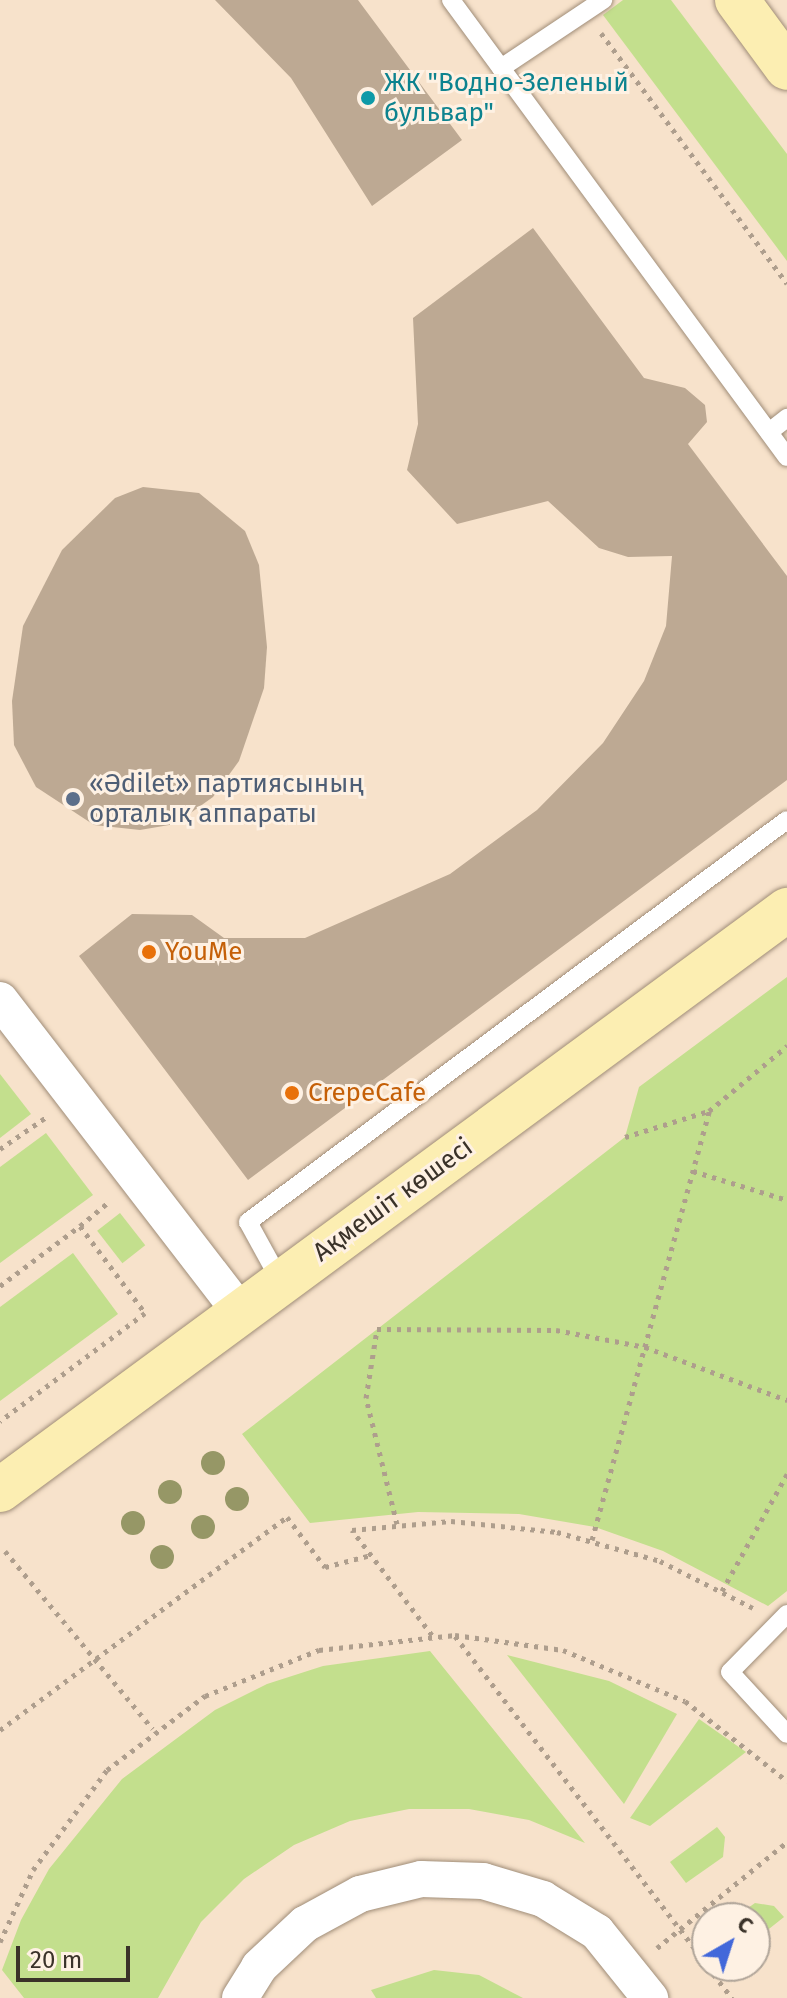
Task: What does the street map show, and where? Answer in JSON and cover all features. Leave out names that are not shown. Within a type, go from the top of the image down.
[{"type":"main road","points":[[737,0],[787,68]]},
{"type":"main road","name":"Ақмешіт көшесі","points":[[0,1490],[787,910]]},
{"type":"street","points":[[0,1000],[240,1312]]},
{"type":"street","points":[[240,1998],[259,1967],[305,1924],[360,1894],[421,1879],[483,1881],[543,1899],[597,1932],[641,1983]]},
{"type":"lane","points":[[451,0],[787,457]]},
{"type":"lane","points":[[501,68],[603,0]]},
{"type":"lane","points":[[769,432],[787,418]]},
{"type":"lane","points":[[281,1282],[248,1222],[787,820]]},
{"type":"lane","points":[[781,1619],[730,1672],[787,1734]]},
{"type":"path","points":[[585,12],[787,283]]},
{"type":"path","points":[[625,1137],[709,1111],[787,1046]]},
{"type":"path","points":[[592,1540],[709,1111]]},
{"type":"path","points":[[0,1149],[43,1116],[53,1129]]},
{"type":"path","points":[[693,1171],[787,1200]]},
{"type":"path","points":[[0,1286],[110,1203],[100,1191]]},
{"type":"path","points":[[0,1421],[145,1313],[80,1226]]},
{"type":"path","points":[[397,1524],[366,1398],[377,1329],[556,1330],[645,1347],[787,1400]]},
{"type":"path","points":[[722,1591],[787,1474]]},
{"type":"path","points":[[0,1730],[287,1517],[325,1567],[371,1555]]},
{"type":"path","points":[[432,1636],[352,1530],[397,1524],[504,1524],[592,1540],[722,1591],[781,1619]]},
{"type":"path","points":[[5,1551],[153,1729]]},
{"type":"path","points":[[455,1635],[691,1945]]},
{"type":"path","points":[[0,1942],[67,1818],[153,1729],[260,1669],[379,1638],[455,1635],[563,1650],[621,1669],[729,1729],[787,1781]]},
{"type":"path","points":[[641,1983],[679,1929],[787,1842]]},
{"type":"path","points":[[720,1982],[732,1998]]},
{"type":"green space","points":[[623,0],[671,0],[787,154],[787,261],[603,15]]},
{"type":"green space","points":[[787,977],[787,1591],[768,1606],[663,1551],[595,1527],[519,1514],[418,1512],[310,1523],[242,1434],[625,1137],[639,1087]]},
{"type":"green space","points":[[0,1074],[31,1114],[0,1138]]},
{"type":"green space","points":[[46,1133],[93,1195],[0,1263],[0,1167]]},
{"type":"green space","points":[[120,1213],[145,1245],[122,1263],[97,1231]]},
{"type":"green space","points":[[73,1253],[118,1314],[0,1401],[0,1307]]},
{"type":"green space","points":[[430,1651],[585,1843],[529,1820],[469,1809],[409,1809],[350,1821],[294,1845],[244,1879],[201,1922],[158,1998],[24,1998],[2,1970],[21,1920],[49,1869],[122,1779],[215,1710],[267,1684],[323,1666]]},
{"type":"green space","points":[[507,1655],[609,1681],[677,1714],[624,1804]]},
{"type":"green space","points":[[699,1719],[746,1752],[650,1826],[630,1818]]},
{"type":"green space","points":[[717,1827],[725,1837],[723,1857],[686,1883],[670,1862]]},
{"type":"green space","points":[[771,1906],[774,1906],[784,1917],[771,1927]]},
{"type":"green space","points":[[434,1970],[479,1975],[523,1998],[376,1998],[371,1990]]},
{"type":"building","name":"ЖК \"Водно-Зеленый бульвар\"","points":[[215,0],[358,0],[462,140],[372,206],[291,78]]},
{"type":"building","points":[[533,228],[644,378],[685,388],[705,405],[707,422],[688,444],[787,576],[787,780],[248,1180],[79,956],[132,914],[192,915],[224,938],[305,938],[450,874],[537,810],[603,743],[644,681],[666,626],[672,556],[628,557],[599,548],[548,501],[457,524],[407,470],[418,424],[413,318]]},
{"type":"building","points":[[143,487],[199,493],[245,531],[259,565],[267,647],[264,688],[239,761],[213,797],[175,824],[140,830],[94,825],[36,787],[14,745],[12,701],[23,626],[62,550],[115,498]]},
{"type":"place","name":"ЖК \"Водно-Зеленый бульвар\"","points":[[368,98]]},
{"type":"place","name":"«Әdilet» партиясының орталық аппараты","points":[[73,799]]},
{"type":"place","name":"YouMe","points":[[149,952]]},
{"type":"place","name":"CrepeCafe","points":[[292,1093]]}]
